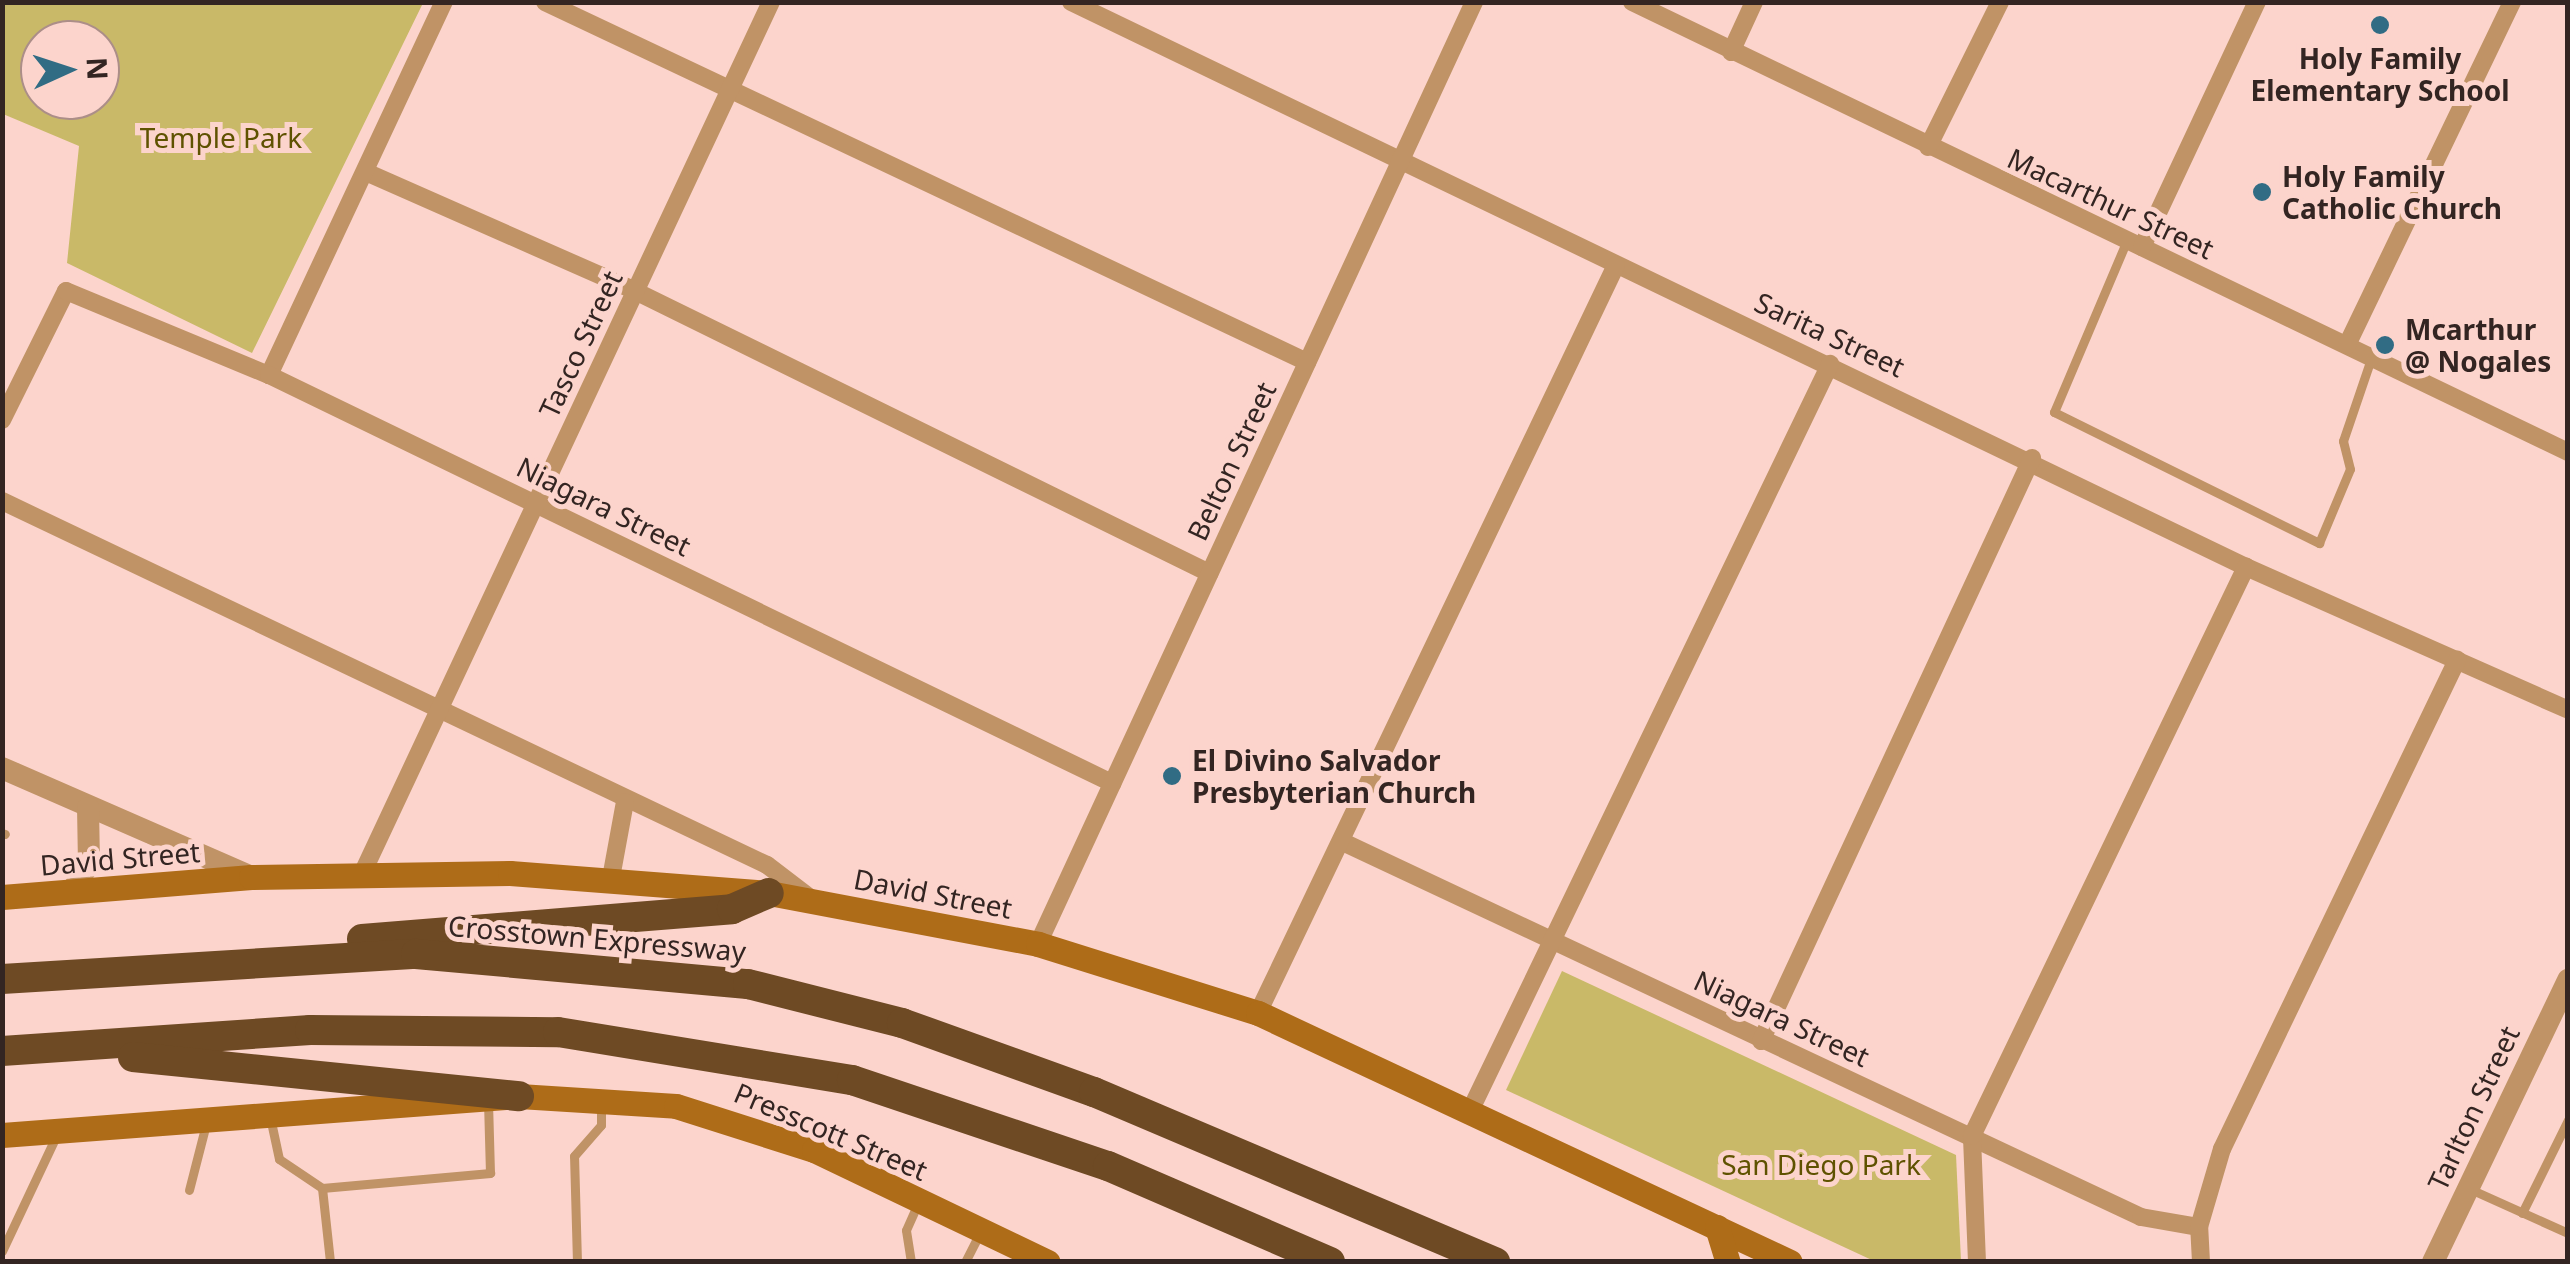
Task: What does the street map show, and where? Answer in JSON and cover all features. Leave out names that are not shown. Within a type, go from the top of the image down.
[{"type":"highway","points":[[182,963],[422,931],[732,909],[769,892]]},
{"type":"highway","name":"Crosstown Expressway","points":[[2,980],[182,963],[416,954],[748,984],[902,1024],[1094,1092],[1495,1262]]},
{"type":"highway","points":[[14,1050],[310,1030],[558,1032],[852,1080],[1108,1166],[1330,1262]]},
{"type":"highway","points":[[14,1050],[519,1096]]},
{"type":"main road","name":"David Street","points":[[2,897],[362,872],[611,878],[769,892],[1038,944],[1258,1013],[1472,1107],[1790,1262]]},
{"type":"main road","points":[[2,1135],[270,1117],[488,1095]]},
{"type":"main road","name":"Presscott Street","points":[[519,1096],[601,1098],[738,1120],[1048,1262]]},
{"type":"main road","points":[[1717,1227],[1728,1262]]},
{"type":"street","points":[[269,375],[368,173],[444,2]]},
{"type":"street","points":[[545,2],[1307,362]]},
{"type":"street","name":"Tasco Street","points":[[362,872],[635,292],[734,92],[771,2]]},
{"type":"street","name":"Sarita Street","points":[[1071,2],[1406,159],[1616,264],[2032,458],[2246,566],[2568,710]]},
{"type":"street","name":"Belton Street","points":[[1038,944],[1307,362],[1406,159],[1474,2]]},
{"type":"street","name":"Macarthur Street","points":[[1632,2],[1928,147],[2565,445]]},
{"type":"street","points":[[1731,52],[1754,2]]},
{"type":"street","points":[[1928,147],[2000,2]]},
{"type":"street","points":[[2134,244],[2257,2]]},
{"type":"street","points":[[2347,345],[2512,2]]},
{"type":"street","points":[[368,173],[635,292],[1209,573]]},
{"type":"street","points":[[1258,1013],[1347,844],[1616,264]]},
{"type":"street","name":"Niagara Street","points":[[2,420],[66,291],[269,375],[1112,782]]},
{"type":"street","points":[[1472,1107],[1550,936],[1830,364]]},
{"type":"street","points":[[1761,1040],[2032,458]]},
{"type":"street","points":[[2,501],[625,802],[767,866],[815,901]]},
{"type":"street","points":[[1978,1262],[1972,1136],[2246,566]]},
{"type":"street","points":[[2201,1262],[2199,1228],[2222,1149],[2458,660]]},
{"type":"street","points":[[2,768],[251,877]]},
{"type":"street","points":[[611,878],[625,802]]},
{"type":"street","points":[[72,892],[89,864],[88,808]]},
{"type":"street","name":"Niagara Street","points":[[1347,844],[2142,1216],[2199,1228]]},
{"type":"street","name":"Tarlton Street","points":[[2434,1262],[2568,980]]},
{"type":"lane","points":[[2134,244],[2054,412],[2318,543],[2350,469],[2343,441],[2372,356]]},
{"type":"lane","points":[[270,1117],[279,1160],[322,1188],[490,1173],[488,1095]]},
{"type":"lane","points":[[577,1262],[574,1156],[601,1125],[601,1098]]},
{"type":"lane","points":[[2522,1213],[2568,1120]]},
{"type":"lane","points":[[189,1190],[206,1122]]},
{"type":"lane","points":[[2,1251],[58,1132]]},
{"type":"lane","points":[[2556,1144],[2568,1150]]},
{"type":"lane","points":[[322,1188],[330,1262]]},
{"type":"lane","points":[[2468,1188],[2568,1234]]},
{"type":"lane","points":[[912,1262],[906,1230],[919,1200]]},
{"type":"lane","points":[[965,1262],[981,1230]]},
{"type":"green space","name":"Temple Park","points":[[2,3],[423,3],[252,353],[67,263],[79,146],[3,114]]},
{"type":"green space","name":"San Diego Park","points":[[1562,971],[1956,1155],[1961,1261],[1874,1261],[1506,1090]]},
{"type":"place","name":"Holy Family Elementary School","points":[[2380,25]]},
{"type":"place","name":"Holy Family Catholic Church","points":[[2262,192]]},
{"type":"place","name":"Mcarthur @ Nogales","points":[[2385,345]]},
{"type":"place","name":"El Divino Salvador Presbyterian Church","points":[[1172,776]]}]
